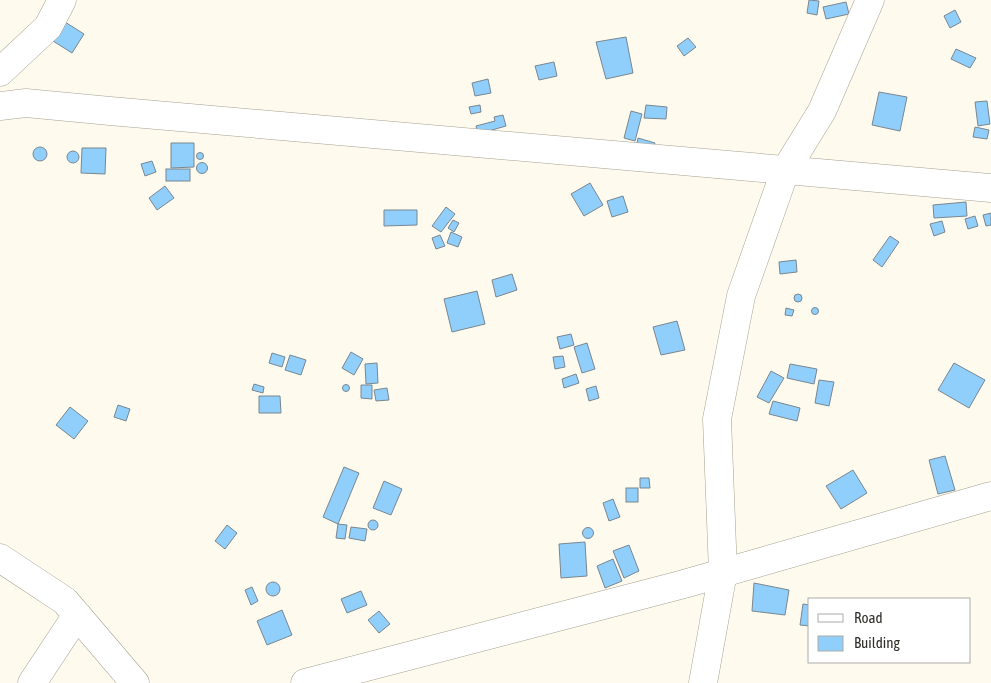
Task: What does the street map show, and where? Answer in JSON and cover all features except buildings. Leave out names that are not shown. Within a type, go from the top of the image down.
[{"type":"street","points":[[0,72],[48,27],[62,0]]},
{"type":"street","points":[[703,683],[723,572],[717,420],[741,296],[785,170],[822,111],[870,0]]},
{"type":"street","points":[[0,106],[26,103],[991,188]]},
{"type":"street","points":[[305,683],[723,572],[991,496]]},
{"type":"street","points":[[0,558],[65,601],[135,683]]},
{"type":"street","points":[[32,683],[77,615]]}]
